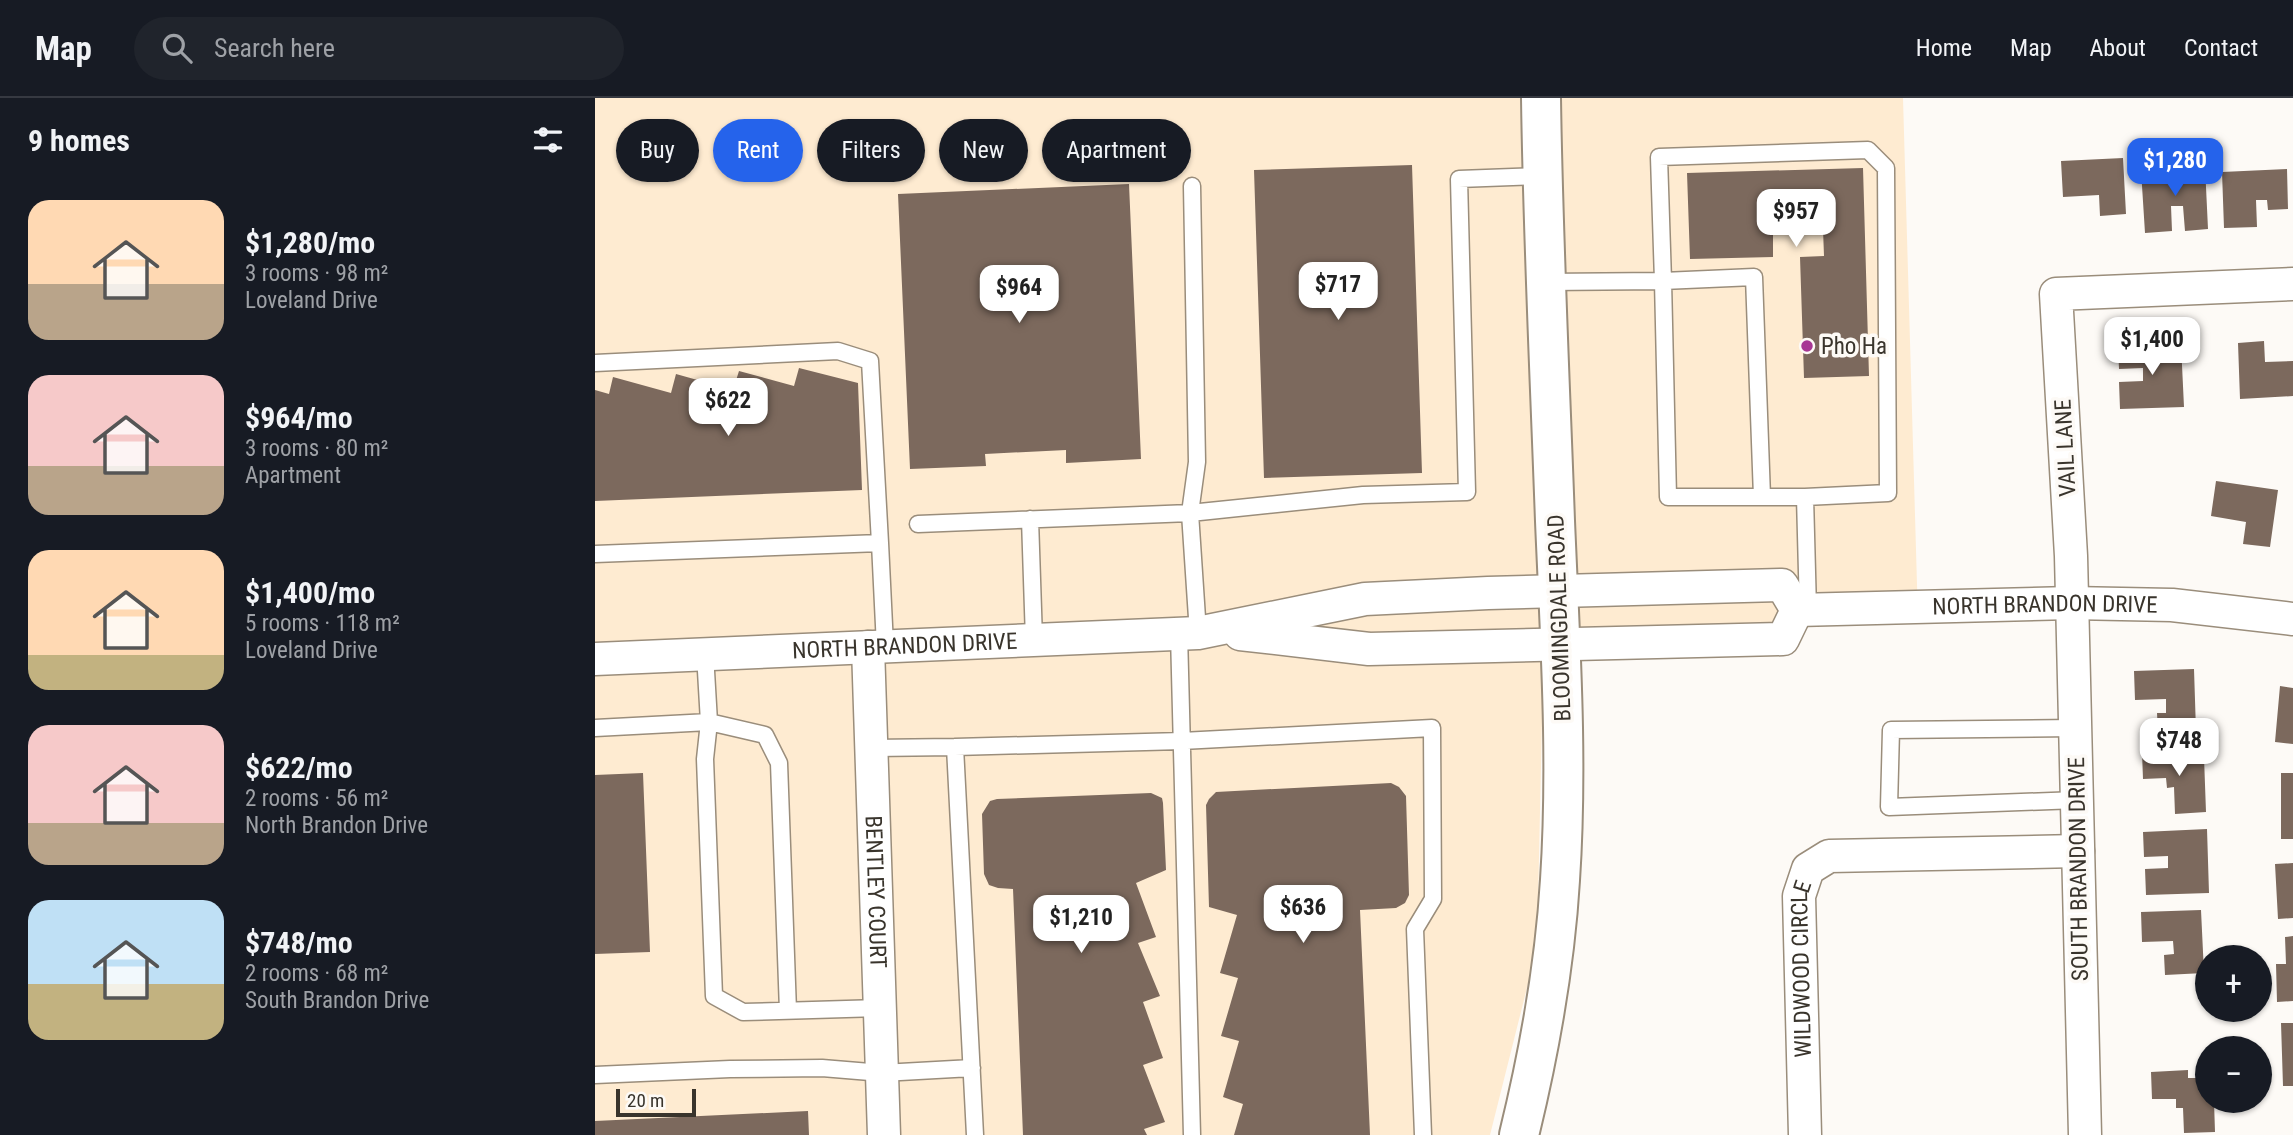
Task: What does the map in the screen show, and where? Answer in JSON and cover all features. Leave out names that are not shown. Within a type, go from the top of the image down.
[{"type":"main road","name":"BLOOMINGDALE ROAD","points":[[1518,1135],[1532,1080],[1543,1012],[1560,882],[1563,810],[1561,643],[1545,282],[1541,98]]},
{"type":"street","name":"VAIL LANE","points":[[2071,603],[2071,556],[2056,293],[2293,284]]},
{"type":"street","name":"NORTH BRANDON DRIVE","points":[[595,659],[1196,632],[1365,599],[1559,591],[1782,585],[1803,610]]},
{"type":"street","name":"NORTH BRANDON DRIVE","points":[[1803,610],[2071,603],[2172,605],[2293,619]]},
{"type":"street","name":"SOUTH BRANDON DRIVE","points":[[2071,603],[2085,1135]]},
{"type":"street","name":"NORTH BRANDON DRIVE","points":[[1196,632],[1369,649],[1783,639],[1803,610]]},
{"type":"street","name":"BENTLEY COURT","points":[[877,647],[871,748],[884,1135]]},
{"type":"street","name":"WILDWOOD CIRCLE","points":[[1805,1135],[1799,896],[1808,869],[1829,856],[2078,851]]},
{"type":"lane","points":[[1868,150],[1886,168],[1888,493],[1762,497],[1668,497],[1659,157],[1868,150]]},
{"type":"lane","points":[[918,524],[1190,513],[1363,495],[1467,492],[1459,179],[1542,176]]},
{"type":"lane","points":[[1192,186],[1197,462],[1190,513],[1196,632],[1182,741],[1192,1135]]},
{"type":"lane","points":[[1545,282],[1754,277],[1762,497]]},
{"type":"lane","points":[[595,363],[838,351],[870,361],[880,543],[877,647]]},
{"type":"lane","points":[[1803,610],[1805,497]]},
{"type":"lane","points":[[1030,519],[1034,640]]},
{"type":"lane","points":[[595,554],[880,543]]},
{"type":"lane","points":[[705,654],[709,722],[705,759],[714,996],[743,1012],[880,1008]]},
{"type":"lane","points":[[595,728],[709,722],[765,735],[779,764],[788,1011]]},
{"type":"lane","points":[[871,748],[1182,741],[1432,728],[1433,899],[1415,929],[1423,1135]]},
{"type":"lane","points":[[2074,728],[1891,730],[1889,807],[2077,800]]},
{"type":"lane","points":[[955,747],[975,1135]]},
{"type":"lane","points":[[595,1075],[730,1069],[822,1068],[882,1073],[972,1068]]},
{"type":"shaded area","points":[[595,98],[1520,98],[1544,630],[1537,948],[1490,1135],[595,1135]]},
{"type":"shaded area","points":[[1550,98],[1903,98],[1918,619],[1575,630]]},
{"type":"building","points":[[2123,158],[2126,214],[2100,216],[2099,195],[2063,197],[2061,161]]},
{"type":"building","points":[[1412,165],[1422,473],[1264,478],[1254,170]]},
{"type":"building","points":[[2205,166],[2208,229],[2185,231],[2183,206],[2171,206],[2172,231],[2145,233],[2141,170]]},
{"type":"building","points":[[1863,168],[1869,376],[1804,378],[1800,257],[1824,256],[1823,229],[1773,231],[1773,257],[1690,259],[1687,173]]},
{"type":"building","points":[[2287,169],[2288,209],[2268,210],[2267,200],[2256,200],[2257,227],[2224,228],[2222,172]]},
{"type":"building","points":[[1129,184],[1141,459],[1066,463],[1066,450],[985,454],[986,466],[910,469],[898,194]]},
{"type":"building","points":[[2264,341],[2265,362],[2293,361],[2293,396],[2240,399],[2238,343]]},
{"type":"building","points":[[2181,344],[2184,407],[2120,409],[2119,382],[2143,381],[2143,368],[2119,369],[2118,346]]},
{"type":"building","points":[[799,368],[858,383],[862,490],[595,501],[595,390],[609,394],[613,377],[671,393],[676,374],[733,390],[739,371],[794,386]]},
{"type":"building","points":[[2216,481],[2278,490],[2270,547],[2243,544],[2246,522],[2211,516]]},
{"type":"building","points":[[2194,669],[2196,731],[2158,733],[2157,713],[2166,713],[2166,699],[2135,700],[2134,671]]},
{"type":"building","points":[[2280,686],[2293,688],[2293,744],[2275,742]]},
{"type":"building","points":[[2179,750],[2179,758],[2204,757],[2206,812],[2175,814],[2174,787],[2167,788],[2166,778],[2143,779],[2142,752]]},
{"type":"building","points":[[643,773],[650,952],[595,954],[595,775]]},
{"type":"building","points":[[2281,773],[2293,773],[2293,839],[2281,839]]},
{"type":"building","points":[[1391,783],[1399,787],[1406,796],[1409,895],[1405,903],[1396,908],[1360,910],[1370,1135],[1234,1135],[1243,1104],[1223,1097],[1239,1041],[1221,1036],[1238,978],[1220,973],[1237,915],[1209,907],[1206,805],[1216,792]]},
{"type":"building","points":[[1151,793],[1162,798],[1163,803],[1166,870],[1136,883],[1156,937],[1138,943],[1160,996],[1143,1002],[1163,1058],[1143,1065],[1165,1122],[1144,1129],[1147,1135],[1023,1135],[1013,889],[989,885],[984,874],[982,814],[990,801],[997,799]]},
{"type":"building","points":[[2207,829],[2209,893],[2146,895],[2145,869],[2168,868],[2168,856],[2144,857],[2143,832]]},
{"type":"building","points":[[2293,863],[2293,918],[2278,919],[2275,864]]},
{"type":"building","points":[[2201,910],[2203,945],[2195,945],[2195,973],[2165,975],[2164,955],[2174,954],[2173,941],[2142,942],[2141,912]]},
{"type":"building","points":[[2293,936],[2293,1001],[2277,1002],[2276,964],[2286,964],[2285,937]]},
{"type":"building","points":[[2281,1023],[2293,1023],[2293,1086],[2283,1086]]},
{"type":"building","points":[[2188,1070],[2188,1078],[2195,1078],[2195,1113],[2214,1113],[2215,1132],[2184,1133],[2183,1108],[2176,1108],[2176,1099],[2152,1099],[2151,1072]]},
{"type":"building","points":[[808,1111],[809,1135],[595,1135],[595,1121]]},
{"type":"place","name":"Pho Ha","points":[[1807,346]]}]
